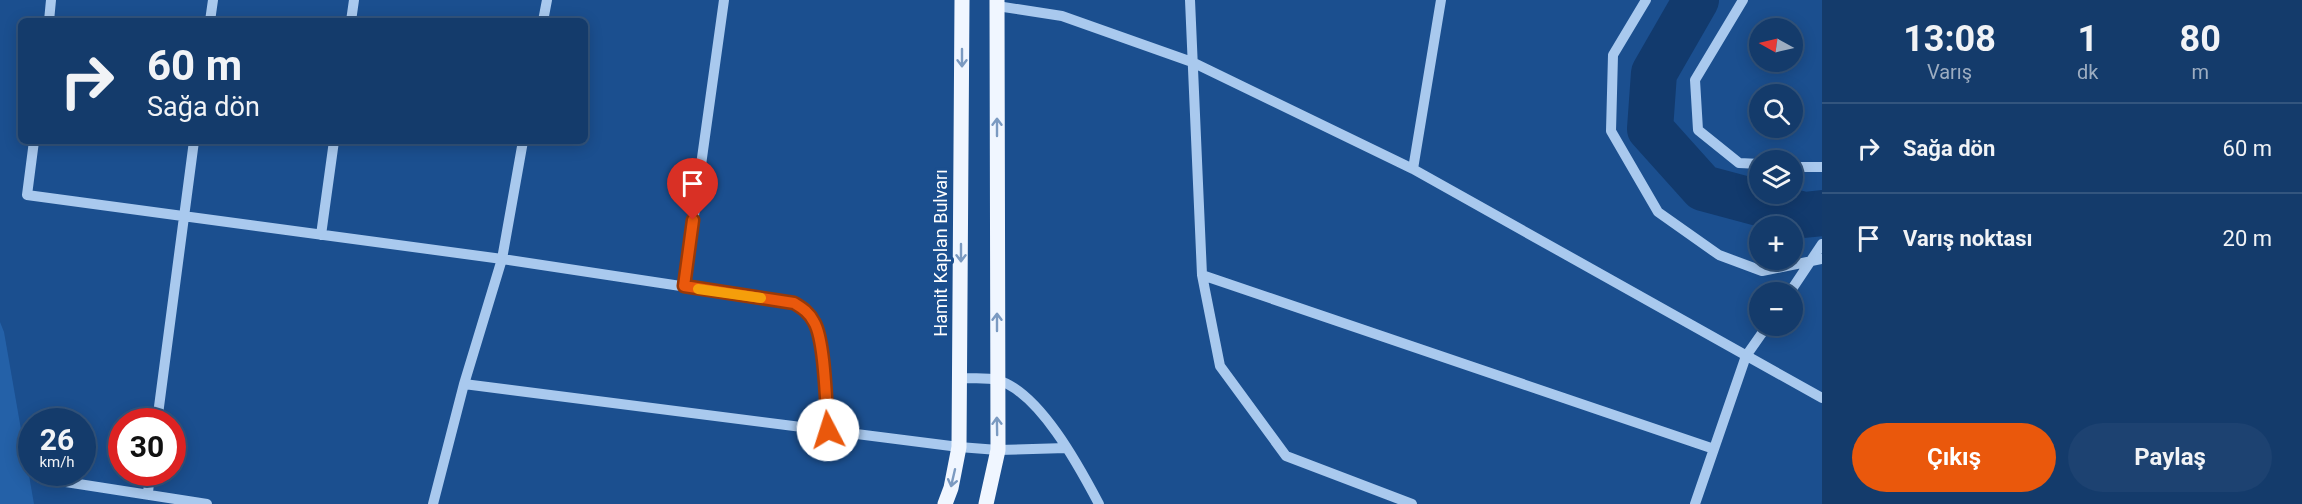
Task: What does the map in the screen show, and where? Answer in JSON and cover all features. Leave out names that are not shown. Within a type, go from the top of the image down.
[{"type":"main road","name":"Hamit Kaplan Bulvarı","points":[[945,504],[951,488],[959,447],[962,0]]},
{"type":"main road","points":[[986,504],[998,450],[997,3]]},
{"type":"street","points":[[49,18],[51,0]]},
{"type":"street","points":[[210,18],[213,0]]},
{"type":"street","points":[[351,18],[354,0]]},
{"type":"street","points":[[544,18],[547,0]]},
{"type":"street","points":[[684,286],[724,0]]},
{"type":"street","points":[[1190,0],[1202,275],[1220,366],[1286,456],[1412,504]]},
{"type":"street","points":[[1413,169],[1441,0]]},
{"type":"street","points":[[1646,0],[1613,55],[1611,131],[1658,212],[1719,255],[1762,271],[1816,260]]},
{"type":"street","points":[[1743,0],[1695,80],[1698,130],[1739,163],[1749,163]]},
{"type":"street","points":[[997,3],[1062,16],[1192,62],[1413,169],[1822,398]]},
{"type":"street","points":[[34,144],[27,195],[502,259],[794,303],[808,312],[816,324],[821,344],[828,430]]},
{"type":"street","points":[[159,408],[194,144]]},
{"type":"street","points":[[321,235],[334,144]]},
{"type":"street","points":[[433,504],[464,384],[502,259],[522,144]]},
{"type":"street","points":[[1803,167],[1822,167]]},
{"type":"street","points":[[1798,282],[1816,260],[1822,244]]},
{"type":"street","points":[[1202,275],[1714,449]]},
{"type":"street","points":[[1695,504],[1746,356],[1760,336]]},
{"type":"street","points":[[960,378],[997,380],[1014,387],[1035,406],[1066,448],[1099,504]]},
{"type":"street","points":[[464,384],[959,447],[998,450],[1066,448]]},
{"type":"street","points":[[96,486],[207,504]]},
{"type":"street","points":[[148,493],[149,486]]},
{"type":"shaded area","points":[[0,322],[4,332],[18,412],[18,486],[31,486],[34,504],[0,504]]},
{"type":"waterway","points":[[1696,0],[1654,73],[1650,129],[1703,188],[1804,215],[1822,213]]},
{"type":"slow traffic","points":[[698,289],[761,298]]},
{"type":"route","points":[[693,220],[684,286],[794,303],[808,312],[816,324],[821,344],[828,430]]}]
